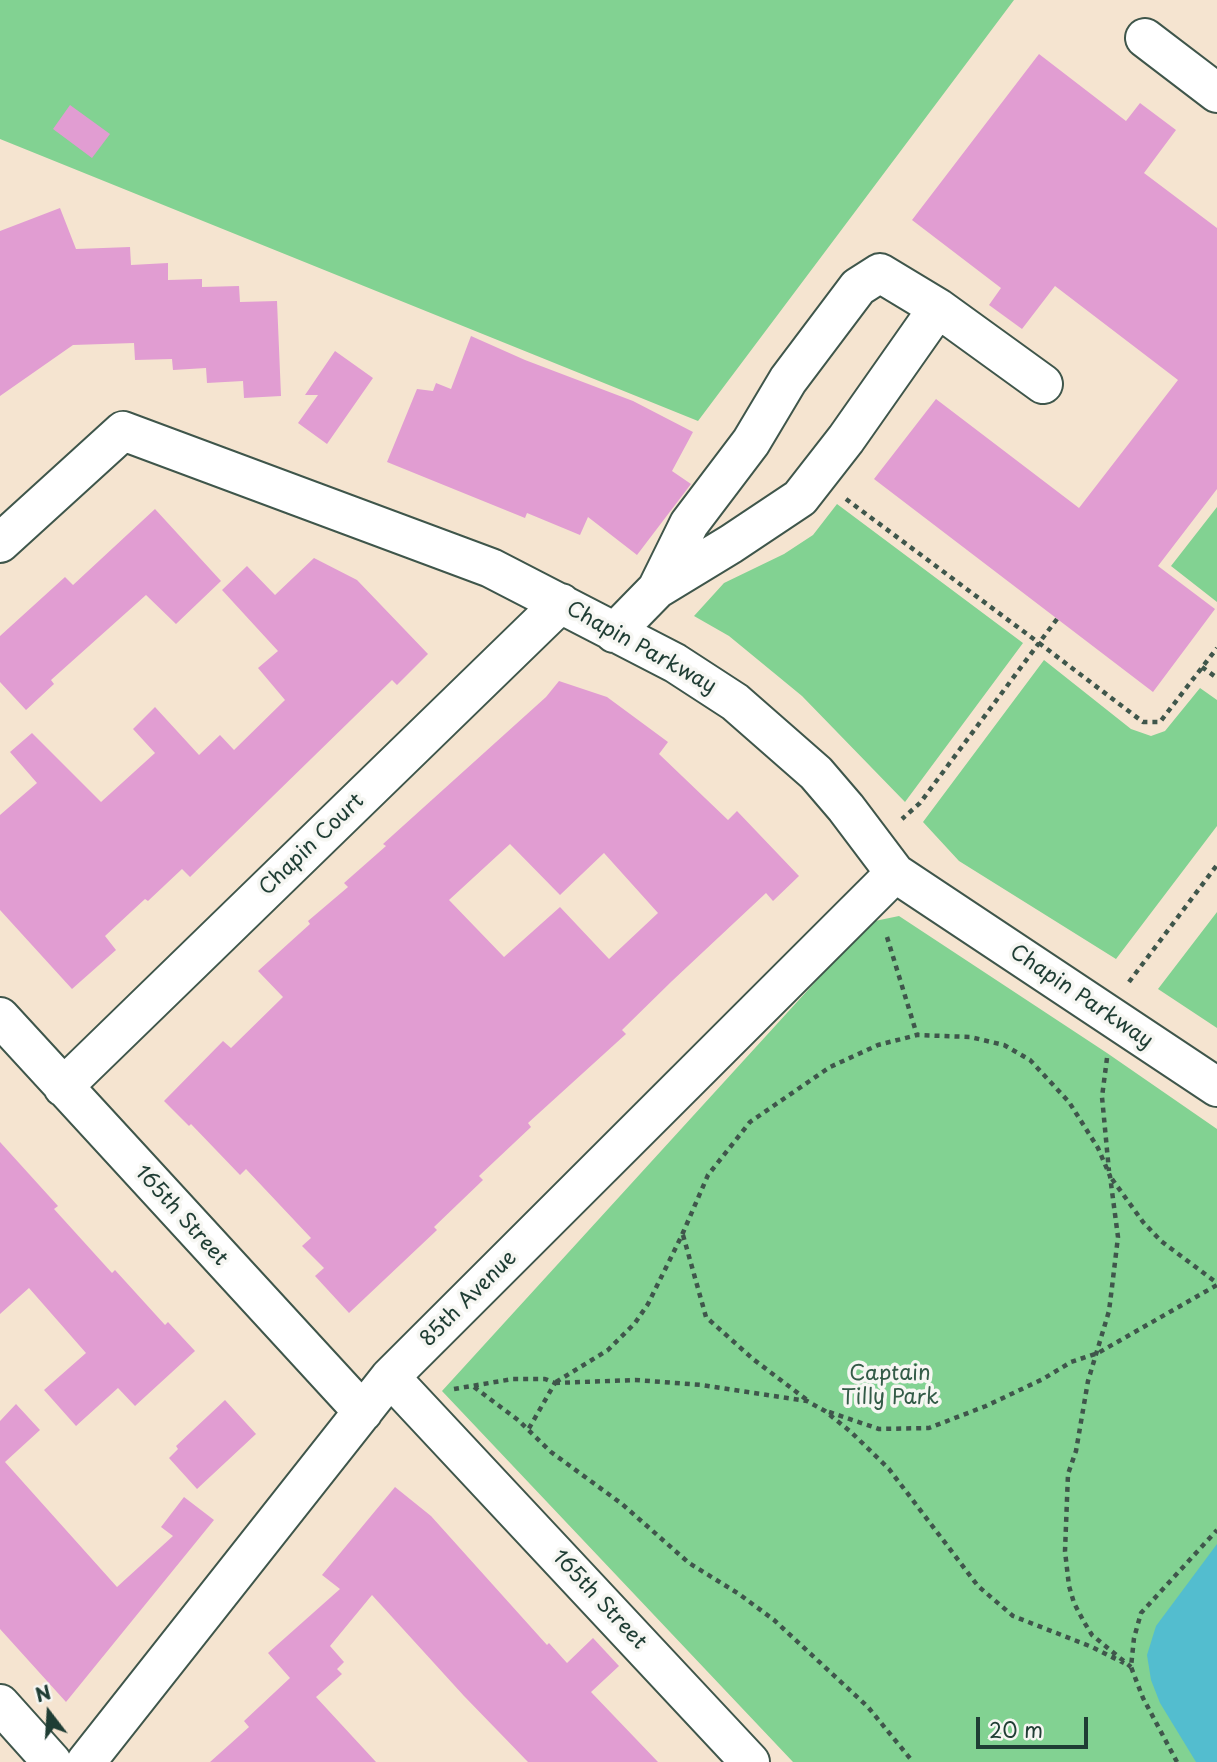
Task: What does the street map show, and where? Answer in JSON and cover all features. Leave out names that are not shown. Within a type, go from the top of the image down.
[{"type":"street","points":[[1145,38],[1217,93]]},
{"type":"street","points":[[657,589],[689,524],[751,442],[788,380],[858,287],[880,273],[937,308],[1043,384]]},
{"type":"street","points":[[614,632],[657,589],[800,498],[854,428],[937,308]]},
{"type":"street","name":"Chapin Parkway","points":[[0,543],[123,431],[491,568],[676,663],[735,702],[816,773],[846,807],[895,873],[1217,1087]]},
{"type":"street","name":"Chapin Court","points":[[63,1087],[561,603]]},
{"type":"street","name":"85th Avenue","points":[[86,1762],[390,1377],[895,873]]},
{"type":"street","name":"165th Street","points":[[0,1017],[363,1412]]},
{"type":"street","name":"165th Street","points":[[390,1377],[750,1762]]},
{"type":"street","points":[[0,1704],[52,1762]]},
{"type":"path","points":[[841,495],[1143,722],[1160,722],[1217,648]]},
{"type":"path","points":[[898,824],[920,803],[1057,619]]},
{"type":"path","points":[[1202,667],[1217,678]]},
{"type":"path","points":[[1126,987],[1217,865]]},
{"type":"path","points":[[885,931],[917,1035]]},
{"type":"path","points":[[528,1430],[555,1383],[608,1350],[635,1323],[648,1304],[708,1175],[750,1122],[830,1067],[878,1045],[917,1035],[971,1037],[1004,1045],[1030,1060],[1069,1102],[1098,1148],[1110,1176],[1143,1222],[1161,1241],[1217,1284],[1098,1353],[1071,1362],[995,1402],[929,1428],[879,1429],[825,1411]]},
{"type":"path","points":[[1107,1053],[1102,1097],[1118,1237],[1109,1311],[1088,1381],[1076,1451],[1068,1474],[1065,1551],[1069,1586],[1084,1622],[1092,1635],[1131,1667]]},
{"type":"path","points":[[682,1235],[706,1317],[754,1359],[851,1432],[889,1469],[978,1586],[1013,1616],[1092,1647],[1131,1667]]},
{"type":"path","points":[[807,1401],[702,1385],[649,1381],[555,1383],[545,1379],[513,1379],[474,1387],[551,1452],[622,1504],[689,1563],[739,1594],[774,1620],[869,1707],[913,1762]]},
{"type":"path","points":[[1177,1762],[1143,1698],[1131,1667],[1134,1637],[1141,1613],[1217,1530]]},
{"type":"green space","points":[[0,0],[1014,0],[698,421],[0,139]]},
{"type":"green space","points":[[837,504],[1023,643],[905,802],[802,696],[729,636],[694,616],[724,583],[784,554],[813,535]]},
{"type":"green space","points":[[1217,507],[1217,602],[1171,566]]},
{"type":"green space","points":[[1044,660],[1131,729],[1151,736],[1165,731],[1200,688],[1217,700],[1217,826],[1116,959],[959,861],[923,822]]},
{"type":"green space","points":[[1217,912],[1217,1028],[1158,989]]},
{"type":"green space","name":"Captain Tilly Park","points":[[899,916],[1217,1129],[1217,1762],[793,1762],[442,1391],[870,922]]},
{"type":"water","points":[[1217,1544],[1217,1762],[1196,1762],[1160,1703],[1151,1680],[1147,1655],[1156,1626]]},
{"type":"building","points":[[1039,54],[1126,121],[1140,103],[1176,130],[1144,173],[1217,228],[1217,489],[1158,566],[1215,609],[1153,692],[874,479],[936,399],[1079,508],[1178,380],[1055,286],[1022,329],[989,305],[1001,288],[912,220]]},
{"type":"building","points":[[70,105],[110,134],[92,158],[53,129]]},
{"type":"building","points":[[60,208],[76,249],[130,247],[131,265],[168,263],[168,280],[202,279],[202,287],[239,286],[240,302],[277,301],[281,396],[244,398],[243,381],[207,383],[206,368],[173,370],[172,359],[135,360],[134,343],[73,345],[0,396],[0,231]]},
{"type":"building","points":[[471,336],[525,360],[633,401],[693,432],[672,471],[691,484],[637,555],[588,517],[580,535],[527,513],[525,518],[387,462],[417,389],[433,391],[436,383],[451,389]]},
{"type":"building","points":[[335,351],[373,378],[327,444],[298,423],[318,395],[305,395]]},
{"type":"building","points":[[155,509],[221,581],[176,624],[146,595],[51,680],[54,684],[26,710],[0,682],[0,636],[65,577],[73,585]]},
{"type":"building","points":[[314,558],[357,580],[428,654],[397,685],[392,680],[190,877],[182,869],[105,936],[116,950],[72,989],[0,910],[0,815],[37,783],[10,752],[32,733],[101,802],[155,753],[133,729],[155,707],[199,755],[220,735],[234,750],[285,700],[258,668],[278,651],[222,590],[247,566],[275,595]]},
{"type":"building","points":[[559,681],[607,697],[668,742],[659,754],[728,820],[737,811],[799,876],[773,901],[766,893],[672,981],[622,1030],[626,1034],[528,1123],[531,1127],[479,1176],[483,1180],[434,1227],[437,1230],[349,1313],[315,1276],[324,1268],[302,1246],[311,1238],[246,1169],[240,1175],[191,1124],[189,1126],[164,1101],[223,1041],[231,1048],[283,997],[258,971],[310,924],[308,921],[348,887],[344,883],[386,846],[383,844],[546,697]],"holes":[[[510,844],[560,895],[604,853],[658,913],[609,959],[560,907],[504,957],[449,900]]]},
{"type":"building","points":[[0,1142],[58,1206],[54,1209],[112,1273],[115,1270],[165,1325],[168,1322],[195,1351],[135,1406],[118,1388],[76,1426],[44,1390],[86,1353],[29,1288],[0,1314]]},
{"type":"building","points":[[225,1400],[256,1434],[197,1489],[169,1458],[178,1449],[176,1446]]},
{"type":"building","points":[[16,1404],[40,1430],[5,1462],[117,1587],[173,1536],[161,1527],[184,1497],[214,1520],[66,1702],[0,1629],[0,1421]]},
{"type":"building","points":[[395,1487],[431,1516],[547,1645],[549,1643],[567,1663],[593,1638],[619,1666],[591,1692],[658,1762],[528,1762],[372,1595],[330,1646],[344,1662],[337,1669],[342,1674],[316,1697],[376,1762],[210,1762],[249,1727],[244,1721],[290,1678],[268,1653],[340,1589],[322,1575]]}]
